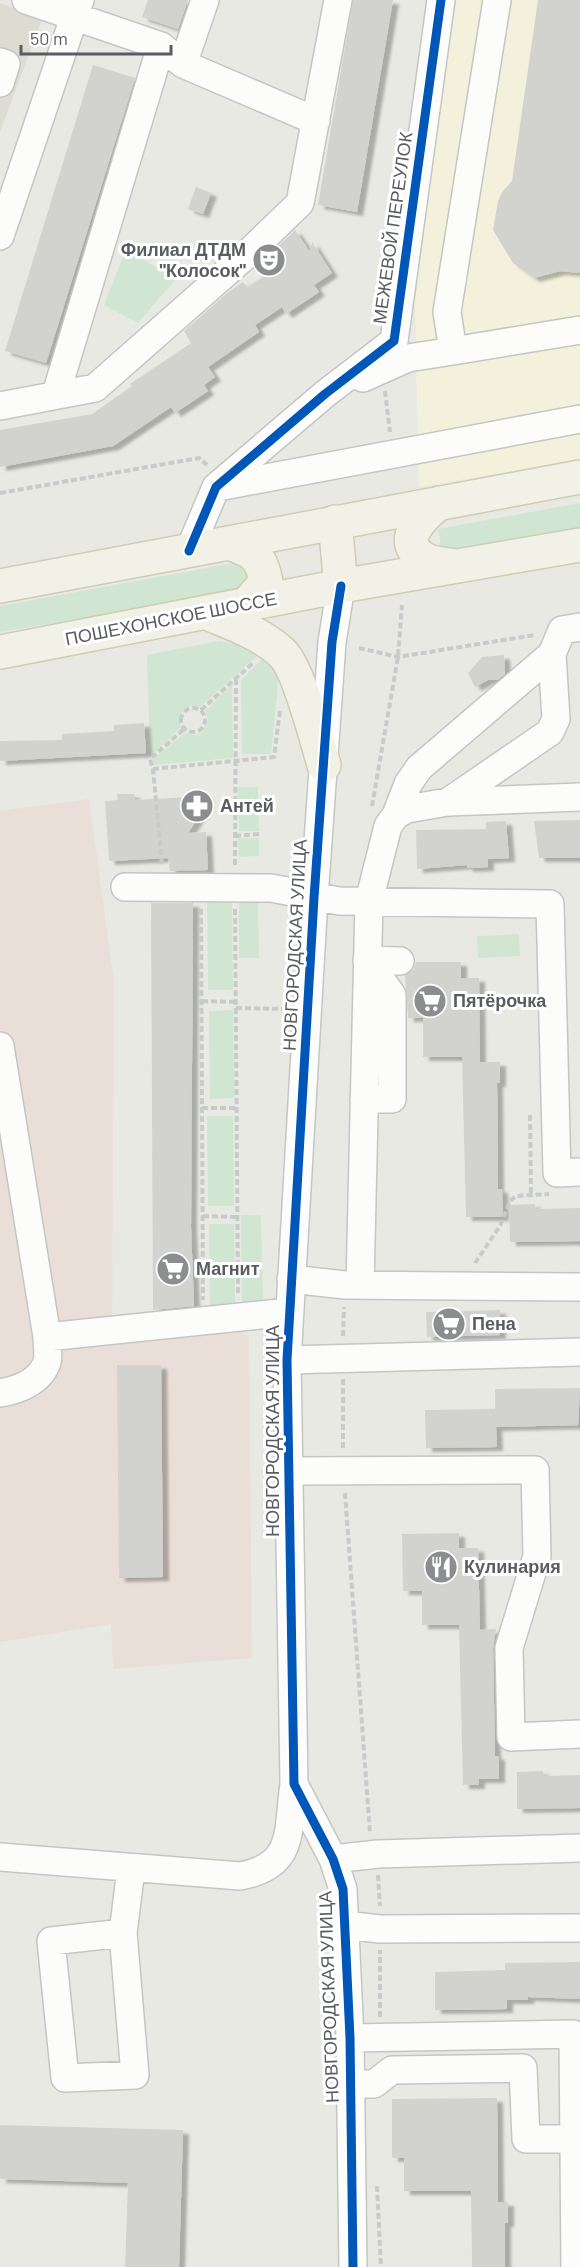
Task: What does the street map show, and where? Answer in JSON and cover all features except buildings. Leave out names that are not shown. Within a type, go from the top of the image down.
[{"type":"main road","points":[[0,586],[580,477]]},
{"type":"main road","points":[[439,503],[418,521],[411,536],[413,548],[426,560],[456,566]]},
{"type":"main road","points":[[335,522],[341,586]]},
{"type":"main road","points":[[229,543],[251,551],[263,564],[266,582],[247,604]]},
{"type":"main road","name":"ПОШЕХОНСКОЕ ШОССЕ","points":[[0,652],[341,586],[580,545]]},
{"type":"main road","points":[[207,613],[251,631],[284,653],[301,690],[324,765]]},
{"type":"street","points":[[26,0],[78,8],[161,46],[183,64],[316,121]]},
{"type":"street","points":[[183,64],[205,0]]},
{"type":"street","points":[[0,406],[95,388],[245,256],[300,203],[338,0]]},
{"type":"street","name":"МЕЖЕВОЙ ПЕРЕУЛОК","points":[[189,551],[220,484],[325,394],[394,341],[441,0]]},
{"type":"street","points":[[453,351],[447,312],[497,0]]},
{"type":"street","points":[[0,237],[78,8]]},
{"type":"street","points":[[56,394],[161,46]]},
{"type":"street","points":[[0,62],[6,64],[0,83]]},
{"type":"street","points":[[325,394],[408,358],[580,330]]},
{"type":"street","points":[[220,484],[580,419]]},
{"type":"street","name":"НОВГОРОДСКАЯ УЛИЦА","points":[[341,586],[332,642],[314,898],[287,1360],[294,1784],[333,1859],[343,1889],[350,2037],[353,2267]]},
{"type":"street","points":[[448,802],[550,732],[556,719],[565,637]]},
{"type":"street","points":[[383,816],[419,768],[565,637]]},
{"type":"street","points":[[383,816],[448,802],[580,798]]},
{"type":"street","points":[[352,1285],[364,1100],[369,901],[388,826],[383,816]]},
{"type":"street","points":[[125,887],[271,888],[314,898],[550,904],[557,1173],[580,1172]]},
{"type":"street","points":[[367,960],[400,961]]},
{"type":"street","points":[[0,1046],[47,1337],[47,1361],[35,1378],[18,1389],[0,1393]]},
{"type":"street","points":[[291,1279],[352,1285],[580,1287]]},
{"type":"street","points":[[47,1337],[289,1312]]},
{"type":"street","points":[[287,1360],[580,1352]]},
{"type":"street","points":[[289,1471],[535,1470],[537,1556],[509,1648],[511,1737],[580,1734]]},
{"type":"street","points":[[0,1857],[240,1876],[261,1872],[275,1863],[285,1848],[294,1784]]},
{"type":"street","points":[[333,1859],[378,1854],[580,1848]]},
{"type":"street","points":[[123,1933],[51,1941],[65,2078],[135,2074],[123,1933],[131,1869]]},
{"type":"street","points":[[345,1925],[380,1929],[580,1928]]},
{"type":"street","points":[[350,2037],[573,2034],[574,2267]]},
{"type":"street","points":[[350,2084],[374,2084],[392,2070],[524,2068],[526,2139],[573,2139]]},
{"type":"path","points":[[0,493],[199,458],[220,484]]},
{"type":"path","points":[[383,816],[402,605]]},
{"type":"path","points":[[359,648],[398,657],[565,637]]},
{"type":"path","points":[[201,710],[257,659]]},
{"type":"path","points":[[236,680],[238,1318]]},
{"type":"path","points":[[153,769],[274,757],[280,704]]},
{"type":"path","points":[[196,708],[201,710],[205,715],[204,726],[195,733],[184,729],[181,723],[184,712],[196,708]]},
{"type":"path","points":[[164,887],[153,769],[150,759],[184,729]]},
{"type":"path","points":[[235,837],[260,834]]},
{"type":"path","points":[[201,887],[203,1321]]},
{"type":"path","points":[[202,1001],[236,1002]]},
{"type":"path","points":[[202,1108],[237,1108]]},
{"type":"path","points":[[471,1286],[472,1266],[500,1226],[510,1201],[516,1196],[560,1194]]},
{"type":"path","points":[[203,1216],[238,1217]]},
{"type":"path","points":[[352,1285],[343,1359],[344,1471],[369,1830],[378,1854],[380,2037]]},
{"type":"path","points":[[377,2185],[381,2267]]},
{"type":"shaded area","points":[[453,0],[580,0],[580,459],[419,487],[415,302]]},
{"type":"shaded area","points":[[0,3],[42,19],[0,132]]},
{"type":"shaded area","points":[[89,799],[114,982],[112,1340],[233,1327],[249,1337],[252,1658],[113,1669],[111,1624],[0,1642],[0,811]]},
{"type":"green space","points":[[126,249],[176,279],[138,323],[104,305]]},
{"type":"green space","points":[[580,503],[580,529],[442,554],[438,529]]},
{"type":"green space","points":[[245,561],[250,590],[0,632],[0,606]]},
{"type":"green space","points":[[219,641],[240,645],[259,654],[200,707],[186,707],[180,717],[181,727],[150,757],[147,655]]},
{"type":"green space","points":[[264,657],[279,676],[271,754],[242,754],[241,680]]},
{"type":"green space","points":[[232,685],[233,758],[154,765],[153,759],[185,733],[195,735],[202,732],[208,720],[205,711]]},
{"type":"green space","points":[[238,787],[258,787],[259,831],[239,831]]},
{"type":"green space","points":[[238,838],[259,838],[259,856],[239,857]]},
{"type":"green space","points":[[239,897],[258,897],[259,958],[239,958]]},
{"type":"green space","points":[[207,898],[232,898],[233,990],[208,990]]},
{"type":"green space","points":[[519,934],[520,956],[478,958],[477,936]]},
{"type":"green space","points":[[233,1010],[234,1098],[210,1099],[209,1011]]},
{"type":"green space","points":[[207,1116],[233,1116],[234,1206],[208,1206]]},
{"type":"green space","points":[[241,1215],[261,1215],[263,1303],[242,1305]]},
{"type":"green space","points":[[209,1224],[234,1224],[235,1305],[210,1306]]},
{"type":"cycle path","points":[[189,551],[216,487],[325,394],[394,341],[441,0]]},
{"type":"cycle path","points":[[341,586],[332,642],[314,898],[287,1360],[294,1784],[333,1859],[343,1889],[350,2038],[353,2267]]},
{"type":"place","name":"Филиал ДТДМ \"Колосок\"","points":[[269,260]]},
{"type":"place","name":"Антей","points":[[197,806]]},
{"type":"place","name":"Пятёрочка","points":[[430,1001]]},
{"type":"place","name":"Магнит","points":[[173,1269]]},
{"type":"place","name":"Пена","points":[[449,1324]]},
{"type":"place","name":"Кулинария","points":[[441,1567]]}]
